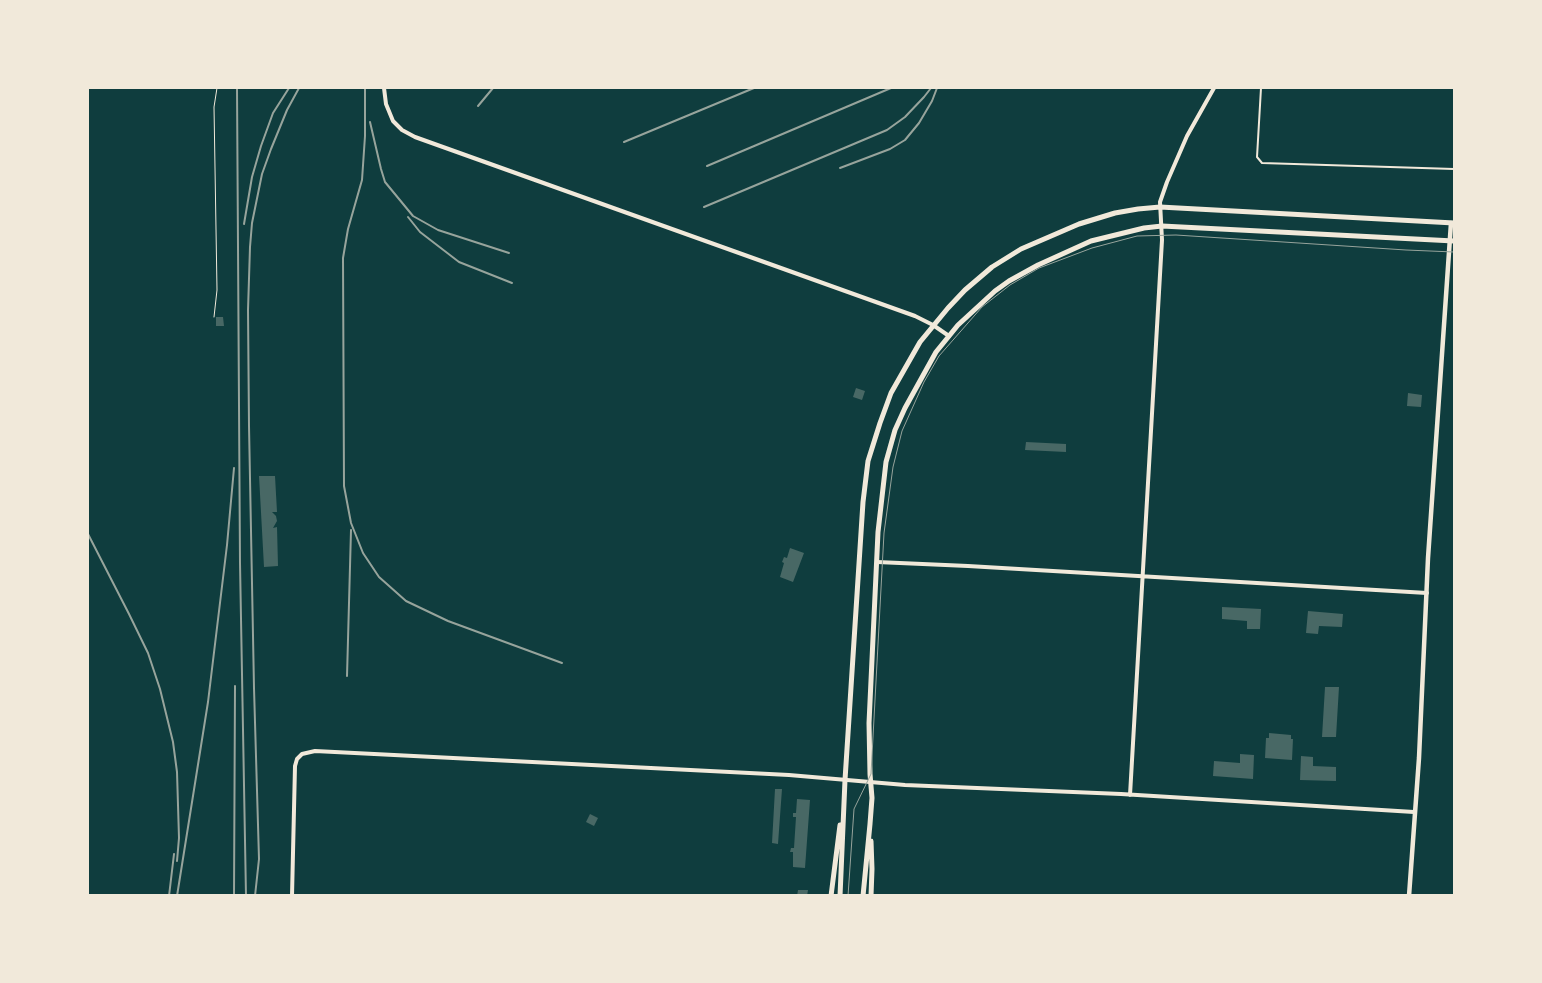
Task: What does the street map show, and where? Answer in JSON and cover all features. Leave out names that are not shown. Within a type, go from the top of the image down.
[{"type":"main road","points":[[840,895],[845,780],[863,502],[868,462],[891,393],[920,342],[933,325],[965,290],[992,267],[1021,249],[1080,224],[1115,213],[1160,207],[1453,223]]},
{"type":"main road","points":[[870,896],[872,869],[870,723],[878,532],[886,462],[895,430],[904,408],[936,352],[949,336],[979,304],[1009,281],[1038,265],[1091,241],[1124,232],[1162,226],[1452,241]]},
{"type":"main road","points":[[831,896],[840,820],[844,810]]},
{"type":"main road","points":[[863,894],[870,824]]},
{"type":"street","points":[[384,88],[386,104],[394,121],[402,130],[415,137],[872,300],[933,325],[949,336]]},
{"type":"street","points":[[1130,795],[1162,226],[1160,207],[1167,182],[1187,136],[1214,88]]},
{"type":"street","points":[[1410,896],[1447,263],[1452,241],[1453,223]]},
{"type":"street","points":[[1447,263],[1454,263]]},
{"type":"street","points":[[877,562],[1427,594]]},
{"type":"street","points":[[292,896],[295,766],[297,759],[302,754],[316,751],[790,775],[870,782],[1414,812]]},
{"type":"lane","points":[[1261,88],[1257,156],[1262,162],[1454,168]]},
{"type":"path","points":[[214,317],[217,290],[214,108],[217,88]]},
{"type":"building","points":[[216,317],[223,317],[224,326],[216,326]]},
{"type":"building","points":[[856,388],[865,391],[862,400],[853,397]]},
{"type":"building","points":[[1408,393],[1422,395],[1421,407],[1407,406]]},
{"type":"building","points":[[1026,442],[1066,444],[1066,452],[1025,450]]},
{"type":"building","points":[[259,476],[275,476],[277,512],[272,512],[276,516],[277,521],[273,528],[277,527],[278,566],[264,567]]},
{"type":"building","points":[[790,548],[804,553],[793,582],[780,577],[784,563],[782,562],[784,557],[787,558]]},
{"type":"building","points":[[1222,607],[1261,609],[1260,629],[1247,629],[1247,621],[1222,619]]},
{"type":"building","points":[[1308,611],[1343,614],[1342,627],[1319,626],[1318,634],[1306,633]]},
{"type":"building","points":[[1325,687],[1339,687],[1336,737],[1322,737]]},
{"type":"building","points":[[1269,733],[1291,735],[1291,739],[1293,739],[1292,760],[1265,758],[1266,738],[1269,738]]},
{"type":"building","points":[[1240,754],[1254,755],[1253,779],[1213,776],[1214,761],[1240,763]]},
{"type":"building","points":[[1301,756],[1313,757],[1313,766],[1336,767],[1336,781],[1300,780]]},
{"type":"building","points":[[775,789],[782,789],[778,844],[772,843]]},
{"type":"building","points":[[797,799],[810,800],[805,868],[793,867],[793,852],[790,852],[791,848],[794,848],[796,817],[793,817],[793,813],[796,813]]},
{"type":"building","points":[[590,814],[598,818],[594,826],[586,822]]},
{"type":"building","points":[[798,890],[808,890],[807,896],[797,896]]},
{"type":"tram line","points":[[848,896],[854,809],[871,774],[884,533],[893,467],[902,431],[924,382],[939,356],[982,307],[1010,285],[1039,268],[1092,248],[1137,236],[1176,235],[1454,252]]},
{"type":"railway","points":[[237,88],[240,563],[246,896]]},
{"type":"railway","points":[[244,224],[252,177],[261,146],[273,113],[289,88]]},
{"type":"railway","points":[[255,896],[259,859],[249,426],[248,310],[250,247],[252,223],[262,174],[287,110],[299,88]]},
{"type":"railway","points":[[365,88],[365,136],[362,180],[348,229],[343,258],[344,486],[351,523],[363,553],[379,577],[406,601],[448,621],[562,663]]},
{"type":"railway","points":[[478,106],[493,88]]},
{"type":"railway","points":[[624,142],[754,88]]},
{"type":"railway","points":[[707,166],[891,88]]},
{"type":"railway","points":[[704,207],[887,130],[905,117],[931,88]]},
{"type":"railway","points":[[840,168],[890,149],[905,140],[919,123],[937,88]]},
{"type":"railway","points":[[370,122],[385,182],[413,216],[438,230],[509,253]]},
{"type":"railway","points":[[408,217],[420,232],[459,262],[512,283]]},
{"type":"railway","points":[[177,896],[208,702],[227,545],[234,468]]},
{"type":"railway","points":[[347,676],[351,530]]},
{"type":"railway","points":[[88,534],[148,653],[160,689],[173,742],[177,772],[179,838],[177,861]]},
{"type":"railway","points":[[234,896],[235,686]]},
{"type":"railway","points":[[169,896],[174,854]]}]
